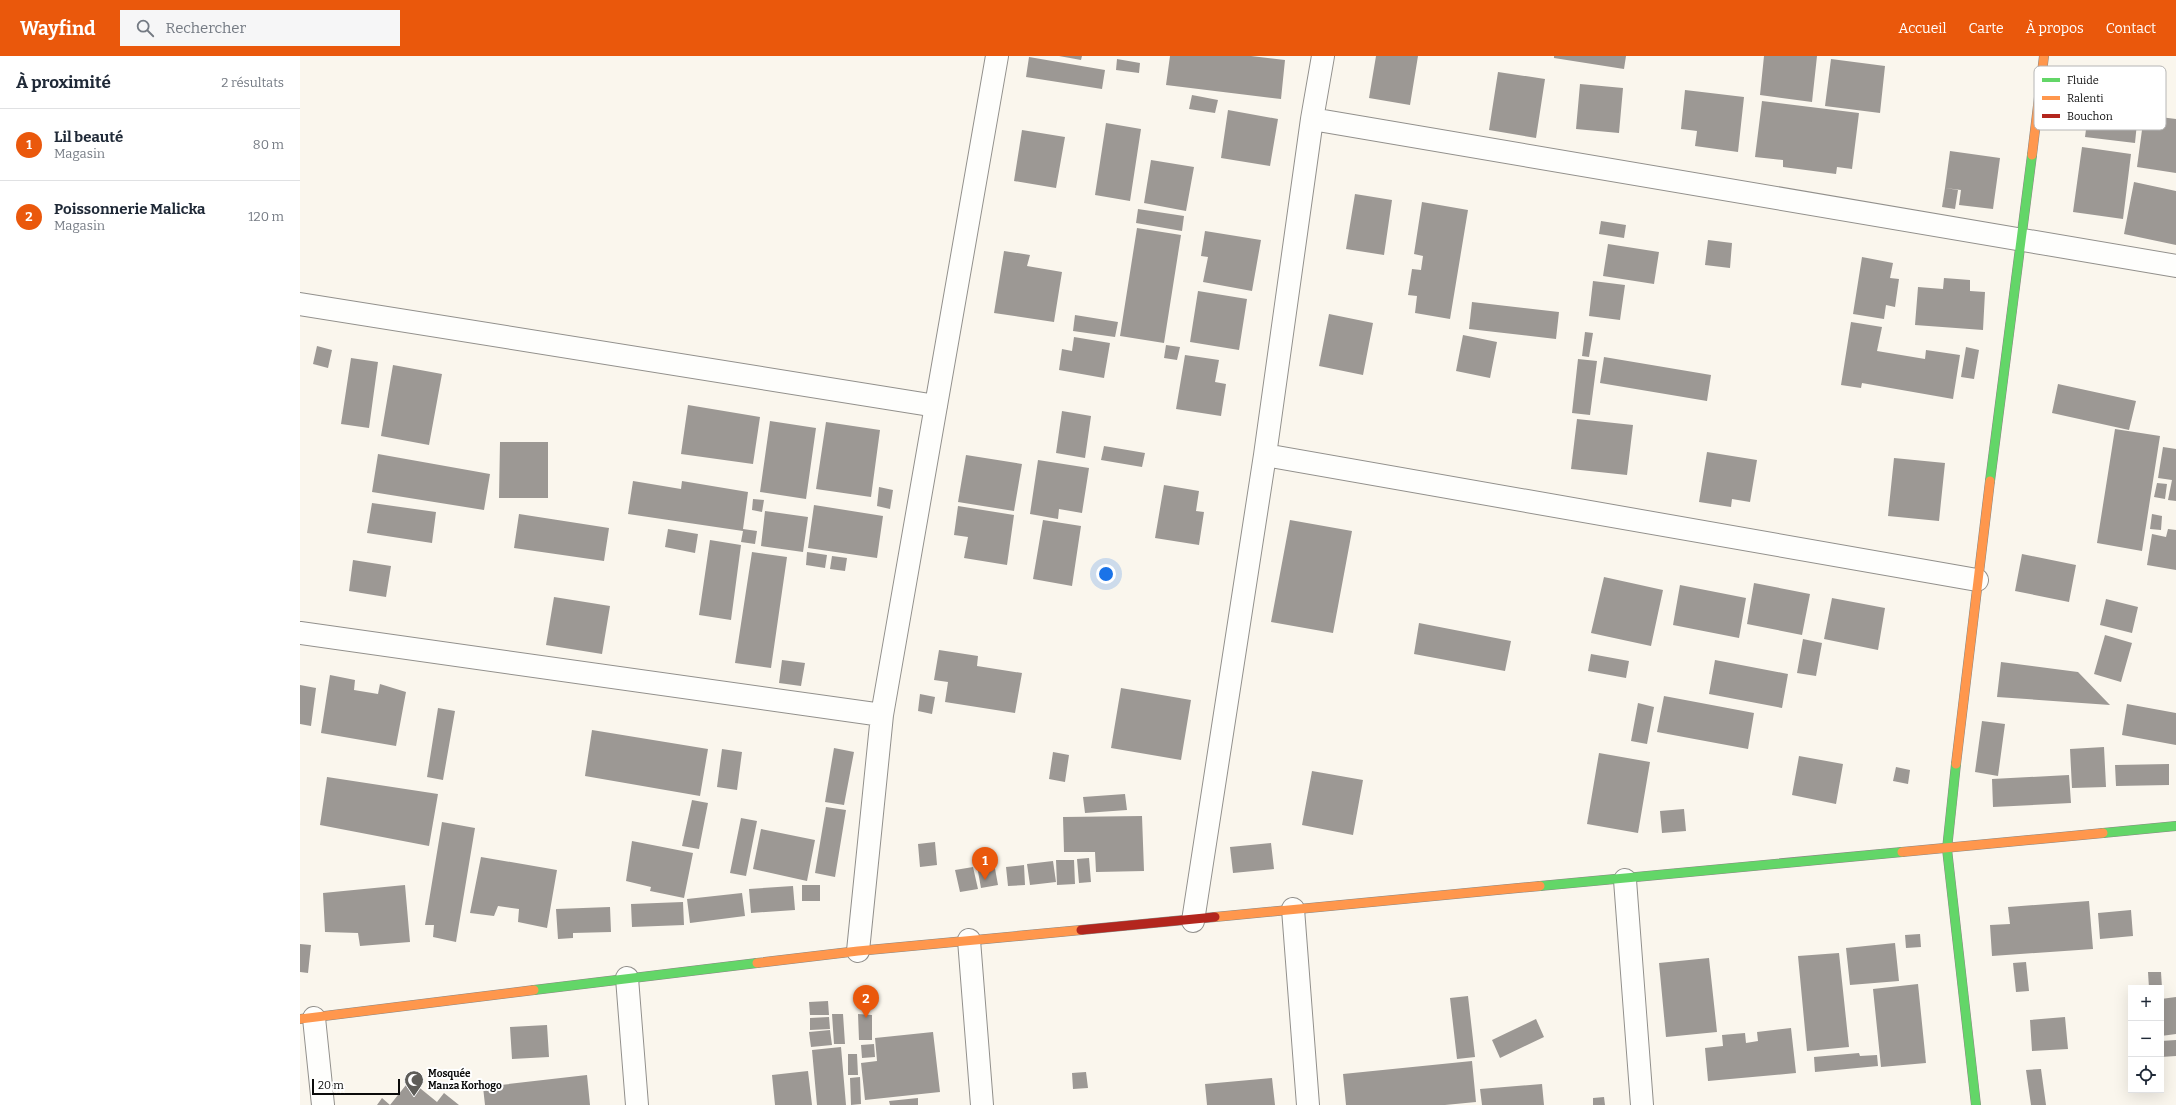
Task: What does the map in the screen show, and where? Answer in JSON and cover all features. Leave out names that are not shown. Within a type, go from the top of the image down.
[{"type":"street","points":[[858,951],[882,715],[997,56]]},
{"type":"street","points":[[1193,921],[1265,455],[1312,119],[1323,56]]},
{"type":"street","points":[[2043,66],[2044,56]]},
{"type":"street","points":[[1312,119],[2176,266]]},
{"type":"street","points":[[1976,1105],[1947,849],[1977,580],[2035,130]]},
{"type":"street","points":[[300,304],[936,406]]},
{"type":"street","points":[[1265,455],[1977,580]]},
{"type":"street","points":[[300,634],[882,715]]},
{"type":"street","points":[[323,1105],[307,1019],[627,978],[858,951],[1193,921],[1293,909],[1625,880],[2176,826]]},
{"type":"street","points":[[1625,880],[1642,1105]]},
{"type":"street","points":[[1293,909],[1308,1105]]},
{"type":"street","points":[[969,940],[982,1105]]},
{"type":"street","points":[[627,978],[637,1105]]},
{"type":"building","points":[[1059,56],[1082,56],[1081,60]]},
{"type":"building","points":[[1170,56],[1251,56],[1285,60],[1281,99],[1166,85]]},
{"type":"building","points":[[1376,56],[1418,56],[1410,105],[1369,98]]},
{"type":"building","points":[[1554,56],[1626,56],[1624,69],[1554,58]]},
{"type":"building","points":[[1764,56],[1817,56],[1812,102],[1760,95]]},
{"type":"building","points":[[1029,57],[1105,70],[1102,89],[1026,77]]},
{"type":"building","points":[[1117,59],[1140,63],[1139,73],[1116,70]]},
{"type":"building","points":[[1831,59],[1885,66],[1880,113],[1825,106]]},
{"type":"building","points":[[1498,72],[1545,79],[1536,138],[1489,130]]},
{"type":"building","points":[[1580,84],[1623,88],[1619,133],[1576,129]]},
{"type":"building","points":[[1685,90],[1744,97],[1738,152],[1695,146],[1697,131],[1681,129]]},
{"type":"building","points":[[1192,95],[1218,100],[1215,113],[1189,109]]},
{"type":"building","points":[[1762,101],[1859,113],[1852,169],[1837,167],[1836,174],[1783,167],[1783,160],[1755,157]]},
{"type":"building","points":[[1228,110],[1278,119],[1270,166],[1221,158]]},
{"type":"building","points":[[2166,118],[2176,119],[2176,173],[2137,167],[2142,130],[2166,130]]},
{"type":"building","points":[[1106,123],[1141,129],[1130,201],[1095,195]]},
{"type":"building","points":[[1022,130],[1065,137],[1056,188],[1014,181]]},
{"type":"building","points":[[2086,130],[2136,130],[2135,143],[2085,137]]},
{"type":"building","points":[[2082,147],[2131,154],[2123,219],[2073,212]]},
{"type":"building","points":[[1950,151],[2000,158],[1993,209],[1959,205],[1961,190],[1945,188]]},
{"type":"building","points":[[1151,160],[1194,167],[1186,211],[1144,203]]},
{"type":"building","points":[[2134,182],[2176,191],[2176,245],[2124,234]]},
{"type":"building","points":[[1945,188],[1958,190],[1955,209],[1942,207]]},
{"type":"building","points":[[1355,194],[1392,200],[1384,255],[1346,249]]},
{"type":"building","points":[[1422,202],[1468,210],[1450,319],[1415,313],[1417,296],[1408,295],[1412,269],[1421,270],[1423,256],[1414,254]]},
{"type":"building","points":[[1138,209],[1184,216],[1182,231],[1136,223]]},
{"type":"building","points":[[1601,221],[1626,225],[1624,238],[1599,234]]},
{"type":"building","points":[[1137,228],[1181,235],[1164,343],[1120,336]]},
{"type":"building","points":[[1205,231],[1261,240],[1252,291],[1203,282],[1208,257],[1201,256]]},
{"type":"building","points":[[1708,240],[1732,243],[1730,268],[1705,265]]},
{"type":"building","points":[[1608,244],[1659,252],[1654,284],[1603,276]]},
{"type":"building","points":[[1004,251],[1030,255],[1027,266],[1062,272],[1054,322],[994,313]]},
{"type":"building","points":[[1862,257],[1893,263],[1890,278],[1899,279],[1895,307],[1886,305],[1884,319],[1853,314]]},
{"type":"building","points":[[1944,278],[1970,280],[1970,291],[1985,292],[1983,330],[1915,325],[1918,287],[1943,289]]},
{"type":"building","points":[[1593,281],[1625,285],[1620,320],[1589,316]]},
{"type":"building","points":[[1198,291],[1247,299],[1239,350],[1190,342]]},
{"type":"building","points":[[1472,302],[1559,312],[1556,339],[1469,329]]},
{"type":"building","points":[[1329,314],[1373,323],[1363,375],[1319,366]]},
{"type":"building","points":[[1075,315],[1118,322],[1115,337],[1073,331]]},
{"type":"building","points":[[1851,322],[1882,327],[1877,351],[1925,359],[1926,350],[1960,355],[1953,399],[1862,383],[1861,388],[1841,385]]},
{"type":"building","points":[[1585,332],[1593,333],[1589,357],[1582,356]]},
{"type":"building","points":[[1463,335],[1497,342],[1490,378],[1456,371]]},
{"type":"building","points":[[1074,337],[1110,343],[1104,378],[1059,370],[1062,349],[1072,351]]},
{"type":"building","points":[[1166,345],[1180,347],[1177,360],[1164,358]]},
{"type":"building","points":[[317,346],[332,350],[328,368],[313,364]]},
{"type":"building","points":[[1966,347],[1979,350],[1974,379],[1961,377]]},
{"type":"building","points":[[1185,355],[1219,360],[1215,382],[1226,384],[1221,416],[1176,409]]},
{"type":"building","points":[[1604,357],[1711,375],[1707,401],[1600,383]]},
{"type":"building","points":[[351,358],[378,362],[369,428],[341,424]]},
{"type":"building","points":[[1578,359],[1597,361],[1590,415],[1572,413]]},
{"type":"building","points":[[393,365],[442,374],[429,445],[381,436]]},
{"type":"building","points":[[2058,384],[2136,401],[2129,430],[2052,413]]},
{"type":"building","points":[[688,405],[760,417],[753,464],[681,454]]},
{"type":"building","points":[[1062,411],[1091,416],[1085,458],[1056,453]]},
{"type":"building","points":[[1577,419],[1633,425],[1627,475],[1571,469]]},
{"type":"building","points":[[770,421],[816,428],[806,499],[760,492]]},
{"type":"building","points":[[826,422],[880,430],[871,497],[816,489]]},
{"type":"building","points":[[2115,429],[2160,436],[2142,551],[2097,543]]},
{"type":"building","points":[[500,442],[548,442],[548,498],[499,498]]},
{"type":"building","points":[[1104,446],[1145,453],[1142,467],[1101,460]]},
{"type":"building","points":[[2163,447],[2176,449],[2176,501],[2168,500],[2172,480],[2158,478]]},
{"type":"building","points":[[1707,452],[1757,460],[1750,502],[1732,499],[1731,507],[1699,502]]},
{"type":"building","points":[[378,454],[490,474],[484,510],[372,492]]},
{"type":"building","points":[[966,455],[1022,464],[1014,511],[958,502]]},
{"type":"building","points":[[1894,458],[1945,463],[1939,521],[1888,516]]},
{"type":"building","points":[[1038,460],[1089,468],[1082,513],[1059,509],[1058,519],[1030,514]]},
{"type":"building","points":[[633,481],[681,489],[682,481],[748,492],[743,529],[757,531],[755,544],[741,542],[743,531],[628,514]]},
{"type":"building","points":[[2157,483],[2167,484],[2165,499],[2154,497]]},
{"type":"building","points":[[1164,485],[1199,491],[1196,511],[1204,512],[1199,545],[1155,538]]},
{"type":"building","points":[[879,487],[893,490],[890,509],[877,506]]},
{"type":"building","points":[[753,499],[764,500],[762,512],[752,510]]},
{"type":"building","points":[[372,503],[436,512],[432,543],[367,533]]},
{"type":"building","points":[[814,505],[883,516],[877,558],[808,548]]},
{"type":"building","points":[[958,506],[1014,515],[1007,565],[964,558],[968,537],[954,535]]},
{"type":"building","points":[[765,511],[808,517],[803,552],[761,546]]},
{"type":"building","points":[[519,514],[609,528],[604,561],[514,548]]},
{"type":"building","points":[[2152,514],[2162,516],[2161,530],[2150,529]]},
{"type":"building","points":[[1043,520],[1081,526],[1072,586],[1033,579]]},
{"type":"building","points":[[1290,520],[1352,531],[1333,633],[1271,622]]},
{"type":"building","points":[[668,529],[698,534],[695,553],[665,547]]},
{"type":"building","points":[[2168,529],[2176,530],[2176,570],[2147,565],[2152,534],[2166,537]]},
{"type":"building","points":[[710,540],[741,545],[731,620],[699,615]]},
{"type":"building","points":[[752,552],[787,557],[771,668],[735,663]]},
{"type":"building","points":[[807,552],[827,555],[825,568],[806,565]]},
{"type":"building","points":[[2022,554],[2076,565],[2069,602],[2015,591]]},
{"type":"building","points":[[832,556],[847,558],[845,571],[830,569]]},
{"type":"building","points":[[353,560],[391,566],[386,597],[349,591]]},
{"type":"building","points":[[1604,577],[1663,590],[1651,646],[1591,633]]},
{"type":"building","points":[[1754,583],[1810,594],[1802,635],[1747,624]]},
{"type":"building","points":[[1680,585],[1746,598],[1739,638],[1673,625]]},
{"type":"building","points":[[554,597],[610,606],[602,654],[546,645]]},
{"type":"building","points":[[1832,598],[1885,608],[1878,650],[1824,639]]},
{"type":"building","points":[[2106,599],[2138,607],[2132,633],[2100,625]]},
{"type":"building","points":[[1419,623],[1511,641],[1505,671],[1414,654]]},
{"type":"building","points":[[2105,635],[2132,643],[2121,682],[2094,674]]},
{"type":"building","points":[[1803,639],[1822,643],[1816,676],[1797,673]]},
{"type":"building","points":[[939,650],[978,656],[977,666],[1022,673],[1015,713],[945,702],[948,682],[934,680]]},
{"type":"building","points":[[1591,654],[1629,661],[1626,678],[1588,671]]},
{"type":"building","points":[[782,660],[805,663],[801,686],[779,683]]},
{"type":"building","points":[[1715,660],[1788,674],[1782,708],[1709,694]]},
{"type":"building","points":[[2001,662],[2078,672],[2110,705],[1997,697]]},
{"type":"building","points":[[330,675],[355,680],[354,690],[378,694],[380,684],[406,692],[396,746],[321,733]]},
{"type":"building","points":[[300,685],[316,688],[311,726],[300,724]]},
{"type":"building","points":[[1121,688],[1191,700],[1181,760],[1111,748]]},
{"type":"building","points":[[920,694],[935,697],[932,714],[918,711]]},
{"type":"building","points":[[1664,696],[1754,713],[1748,749],[1657,732]]},
{"type":"building","points":[[1638,703],[1654,707],[1647,744],[1631,741]]},
{"type":"building","points":[[2127,704],[2176,713],[2176,745],[2122,735]]},
{"type":"building","points":[[438,708],[455,711],[443,780],[427,777]]},
{"type":"building","points":[[1982,721],[2005,724],[1998,776],[1975,772]]},
{"type":"building","points":[[592,730],[708,749],[700,796],[585,776]]},
{"type":"building","points":[[2104,747],[2106,787],[2072,788],[2070,749]]},
{"type":"building","points":[[834,748],[854,752],[844,805],[825,802]]},
{"type":"building","points":[[722,749],[742,752],[737,790],[717,787]]},
{"type":"building","points":[[1053,752],[1069,755],[1065,782],[1049,779]]},
{"type":"building","points":[[1599,753],[1650,762],[1638,833],[1587,824]]},
{"type":"building","points":[[1799,756],[1843,764],[1836,804],[1792,795]]},
{"type":"building","points":[[2169,764],[2169,785],[2116,786],[2115,765]]},
{"type":"building","points":[[1896,767],[1910,770],[1908,784],[1893,781]]},
{"type":"building","points":[[1312,771],[1363,780],[1353,835],[1302,825]]},
{"type":"building","points":[[2069,775],[2071,803],[1993,807],[1992,779]]},
{"type":"building","points":[[327,777],[438,794],[429,846],[320,825]]},
{"type":"building","points":[[1125,794],[1127,810],[1085,813],[1083,797]]},
{"type":"building","points":[[692,800],[708,803],[699,849],[682,846]]},
{"type":"building","points":[[826,807],[846,810],[835,877],[815,873]]},
{"type":"building","points":[[1684,809],[1686,831],[1662,833],[1660,811]]},
{"type":"building","points":[[1142,816],[1144,871],[1096,872],[1095,852],[1064,852],[1063,817]]},
{"type":"building","points":[[741,818],[757,821],[746,876],[730,873]]},
{"type":"building","points":[[442,822],[475,828],[456,942],[433,937],[434,925],[425,925]]},
{"type":"building","points":[[761,829],[815,840],[807,881],[753,869]]},
{"type":"building","points":[[632,841],[693,853],[684,898],[650,891],[651,887],[626,881]]},
{"type":"building","points":[[935,842],[937,865],[920,867],[918,844]]},
{"type":"building","points":[[1271,843],[1274,869],[1233,873],[1230,847]]},
{"type":"building","points":[[481,857],[557,870],[547,928],[518,922],[519,909],[498,906],[494,916],[470,913]]},
{"type":"building","points":[[1089,858],[1091,882],[1079,883],[1077,859]]},
{"type":"building","points":[[1056,860],[1074,860],[1075,884],[1057,885]]},
{"type":"building","points":[[1053,861],[1056,882],[1030,885],[1027,864]]},
{"type":"building","points":[[994,863],[998,885],[981,888],[977,866]]},
{"type":"building","points":[[1024,865],[1025,885],[1008,886],[1006,867]]},
{"type":"building","points":[[973,867],[978,889],[960,892],[955,870]]},
{"type":"building","points":[[405,885],[410,942],[360,946],[358,933],[325,932],[323,893]]},
{"type":"building","points":[[802,885],[820,885],[820,901],[802,901]]},
{"type":"building","points":[[793,886],[795,910],[751,913],[749,889]]},
{"type":"building","points":[[742,893],[745,916],[690,923],[687,899]]},
{"type":"building","points":[[2089,901],[2093,949],[1992,956],[1990,925],[2010,924],[2008,907]]},
{"type":"building","points":[[683,902],[684,925],[632,927],[631,904]]},
{"type":"building","points":[[610,907],[611,932],[573,933],[573,938],[558,939],[556,909]]},
{"type":"building","points":[[2131,910],[2133,936],[2100,939],[2098,913]]},
{"type":"building","points":[[1920,934],[1921,947],[1906,948],[1905,935]]},
{"type":"building","points":[[1895,943],[1899,981],[1850,985],[1846,948]]},
{"type":"building","points":[[300,944],[311,945],[308,973],[300,972]]},
{"type":"building","points":[[1839,953],[1849,1047],[1807,1051],[1798,956]]},
{"type":"building","points":[[1709,958],[1717,1032],[1666,1037],[1659,963]]},
{"type":"building","points":[[2026,962],[2029,991],[2016,992],[2013,963]]},
{"type":"building","points":[[2148,972],[2161,972],[2162,985],[2149,985]]},
{"type":"building","points":[[1918,984],[1926,1063],[1881,1067],[1873,989]]},
{"type":"building","points":[[1468,996],[1475,1057],[1457,1059],[1450,998]]},
{"type":"building","points":[[2176,997],[2176,1034],[2164,1036],[2164,999]]},
{"type":"building","points":[[828,1001],[829,1015],[810,1015],[809,1002]]},
{"type":"building","points":[[832,1014],[843,1014],[845,1044],[834,1044]]},
{"type":"building","points":[[858,1014],[872,1015],[872,1040],[859,1040]]},
{"type":"building","points":[[829,1017],[830,1029],[810,1030],[810,1018]]},
{"type":"building","points":[[2065,1017],[2068,1049],[2032,1051],[2030,1020]]},
{"type":"building","points":[[1536,1019],[1544,1037],[1500,1058],[1492,1040]]},
{"type":"building","points":[[547,1025],[549,1057],[512,1059],[510,1027]]},
{"type":"building","points":[[1791,1028],[1796,1073],[1708,1081],[1705,1048],[1723,1046],[1722,1035],[1745,1033],[1746,1043],[1758,1041],[1757,1032]]},
{"type":"building","points":[[830,1030],[832,1045],[811,1047],[809,1032]]},
{"type":"building","points":[[933,1032],[940,1092],[865,1100],[861,1063],[877,1061],[875,1038]]},
{"type":"building","points":[[2176,1040],[2176,1056],[2164,1057],[2164,1041]]},
{"type":"building","points":[[874,1044],[875,1057],[862,1058],[861,1045]]},
{"type":"building","points":[[841,1047],[846,1105],[817,1105],[812,1050]]},
{"type":"building","points":[[1859,1053],[1860,1056],[1877,1055],[1878,1066],[1815,1072],[1814,1057]]},
{"type":"building","points":[[848,1054],[857,1054],[858,1075],[848,1075]]},
{"type":"building","points":[[1472,1061],[1476,1102],[1445,1105],[1346,1105],[1343,1074]]},
{"type":"building","points":[[2041,1069],[2046,1105],[2031,1105],[2026,1070]]},
{"type":"building","points":[[808,1071],[812,1105],[775,1105],[772,1075]]},
{"type":"building","points":[[1086,1072],[1088,1088],[1073,1089],[1072,1073]]},
{"type":"building","points":[[587,1075],[590,1105],[485,1105],[483,1087]]},
{"type":"building","points":[[860,1077],[861,1104],[851,1105],[850,1078]]},
{"type":"building","points":[[1272,1078],[1275,1105],[1207,1105],[1205,1084]]},
{"type":"building","name":"Mosquée Manza Korhogo","points":[[410,1080],[437,1102],[444,1093],[459,1105],[390,1105]]},
{"type":"building","points":[[1542,1084],[1544,1105],[1482,1105],[1480,1089]]},
{"type":"building","points":[[1604,1097],[1605,1105],[1593,1105],[1593,1098]]},
{"type":"building","points":[[382,1098],[390,1105],[377,1105]]},
{"type":"building","points":[[918,1098],[918,1105],[890,1105],[889,1101]]},
{"type":"traffic: fast","points":[[1990,481],[2032,155]]},
{"type":"traffic: fast","points":[[1956,764],[1947,849],[1976,1105]]},
{"type":"traffic: fast","points":[[2103,833],[2176,826]]},
{"type":"traffic: fast","points":[[1540,886],[1902,852]]},
{"type":"traffic: fast","points":[[534,990],[757,963]]},
{"type":"traffic: slow","points":[[2043,66],[2044,56]]},
{"type":"traffic: slow","points":[[2032,155],[2035,130]]},
{"type":"traffic: slow","points":[[1956,764],[1990,481]]},
{"type":"traffic: slow","points":[[1902,852],[2103,833]]},
{"type":"traffic: slow","points":[[1215,917],[1540,886]]},
{"type":"traffic: slow","points":[[757,963],[858,951],[1081,930]]},
{"type":"traffic: slow","points":[[300,1019],[534,990]]},
{"type":"traffic: jam","points":[[1081,930],[1215,917]]},
{"type":"place","name":"Lil beauté","points":[[985,880]]},
{"type":"place","name":"Poissonnerie Malicka","points":[[866,1018]]},
{"type":"place","name":"Mosquée Manza Korhogo","points":[[414,1097]]}]
